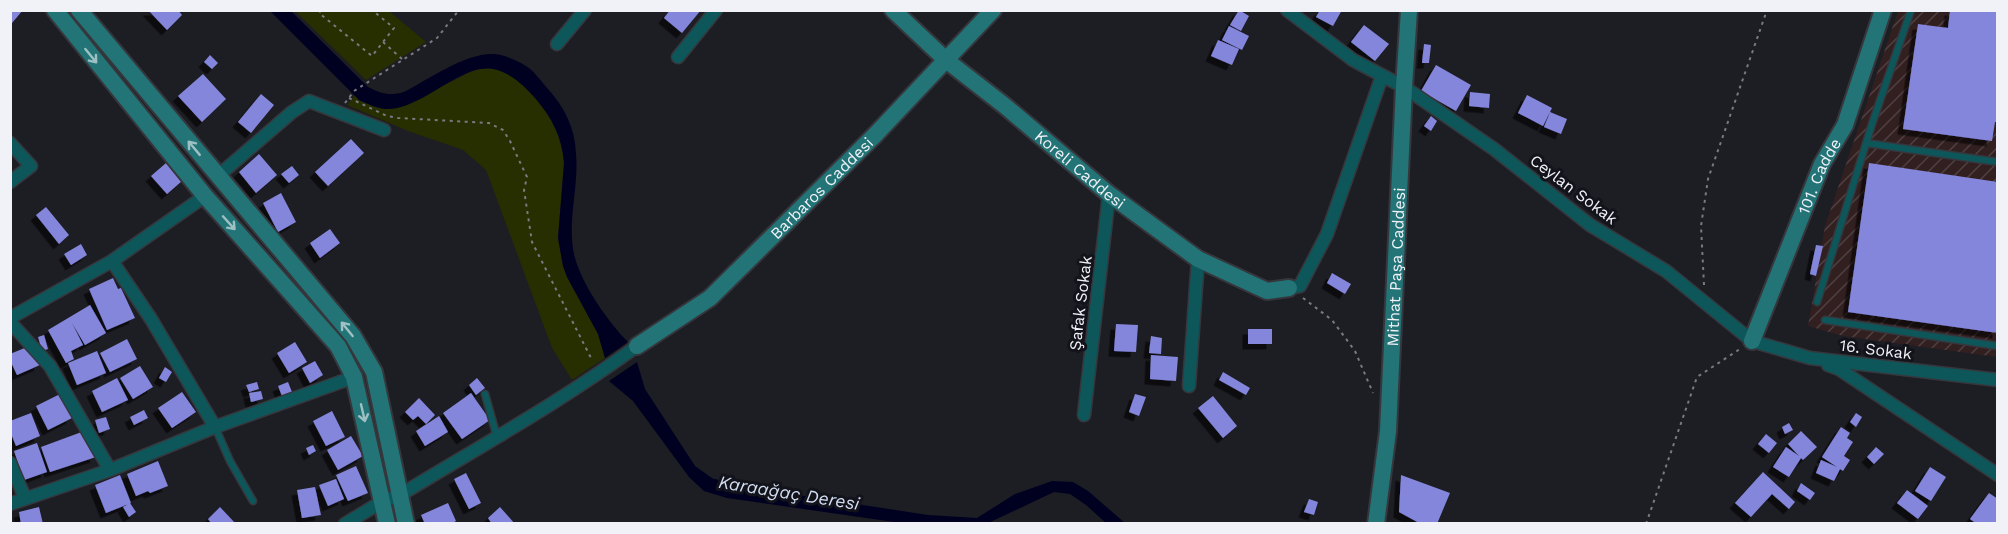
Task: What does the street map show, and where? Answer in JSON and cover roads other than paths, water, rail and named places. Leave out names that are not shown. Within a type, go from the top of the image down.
[{"type":"street","points":[[55,10],[205,196],[338,346],[354,377],[387,524]]},
{"type":"street","points":[[79,10],[353,336],[374,372],[406,524]]},
{"type":"street","points":[[557,44],[585,10]]},
{"type":"street","points":[[678,57],[716,10]]},
{"type":"street","name":"Koreli Caddesi","points":[[893,10],[946,60],[1005,106],[1109,194],[1198,259],[1267,291],[1289,288]]},
{"type":"street","name":"Barbaros Caddesi","points":[[637,346],[710,298],[875,135],[993,10]]},
{"type":"street","name":"Ceylan Sokak","points":[[1287,10],[1353,60],[1404,87],[1494,149],[1590,225],[1666,271],[1752,341]]},
{"type":"street","name":"Mithat Paşa Caddesi","points":[[1376,524],[1388,432],[1409,10]]},
{"type":"street","name":"101. Cadde","points":[[1752,341],[1822,164],[1845,125],[1883,10]]},
{"type":"street","points":[[1289,288],[1300,286],[1328,234],[1382,75]]},
{"type":"street","points":[[218,176],[292,112],[309,101],[384,130]]},
{"type":"street","points":[[10,143],[31,166],[10,182]]},
{"type":"street","name":"Şafak Sokak","points":[[1084,415],[1109,194]]},
{"type":"street","points":[[10,318],[111,261],[205,196]]},
{"type":"street","points":[[1189,386],[1198,259]]},
{"type":"street","points":[[111,261],[151,319],[215,427]]},
{"type":"street","points":[[10,322],[50,366],[110,470]]},
{"type":"street","name":"16. Sokak","points":[[1752,341],[1810,358],[1998,380]]},
{"type":"street","points":[[345,524],[497,437],[602,371],[637,346]]},
{"type":"street","points":[[1810,358],[1839,369],[1998,475]]},
{"type":"street","points":[[10,504],[110,470],[215,427],[354,377]]},
{"type":"street","points":[[10,463],[26,498]]},
{"type":"lane","points":[[1817,302],[1866,142],[1911,10]]},
{"type":"lane","points":[[1866,142],[1998,162]]},
{"type":"lane","points":[[1825,320],[1998,346]]},
{"type":"lane","points":[[485,394],[497,437]]},
{"type":"lane","points":[[215,427],[230,461],[253,501]]},
{"type":"water","points":[[270,11],[291,11],[368,87],[381,93],[404,92],[435,74],[481,55],[505,56],[532,71],[554,96],[568,119],[574,136],[576,166],[572,242],[577,265],[596,301],[628,342],[605,358],[598,334],[567,277],[558,238],[564,163],[561,144],[546,113],[520,83],[506,73],[493,69],[481,69],[455,79],[405,106],[390,109],[378,108],[359,100]]},
{"type":"water","points":[[637,362],[645,389],[695,466],[719,483],[928,515],[977,518],[1015,494],[1052,481],[1073,482],[1088,491],[1125,523],[1106,523],[1070,494],[1054,492],[986,524],[901,523],[727,498],[704,491],[689,477],[633,401],[609,381]]},
{"type":"waterway","name":"Karaağaç Deresi","points":[[713,481],[731,485]]}]
